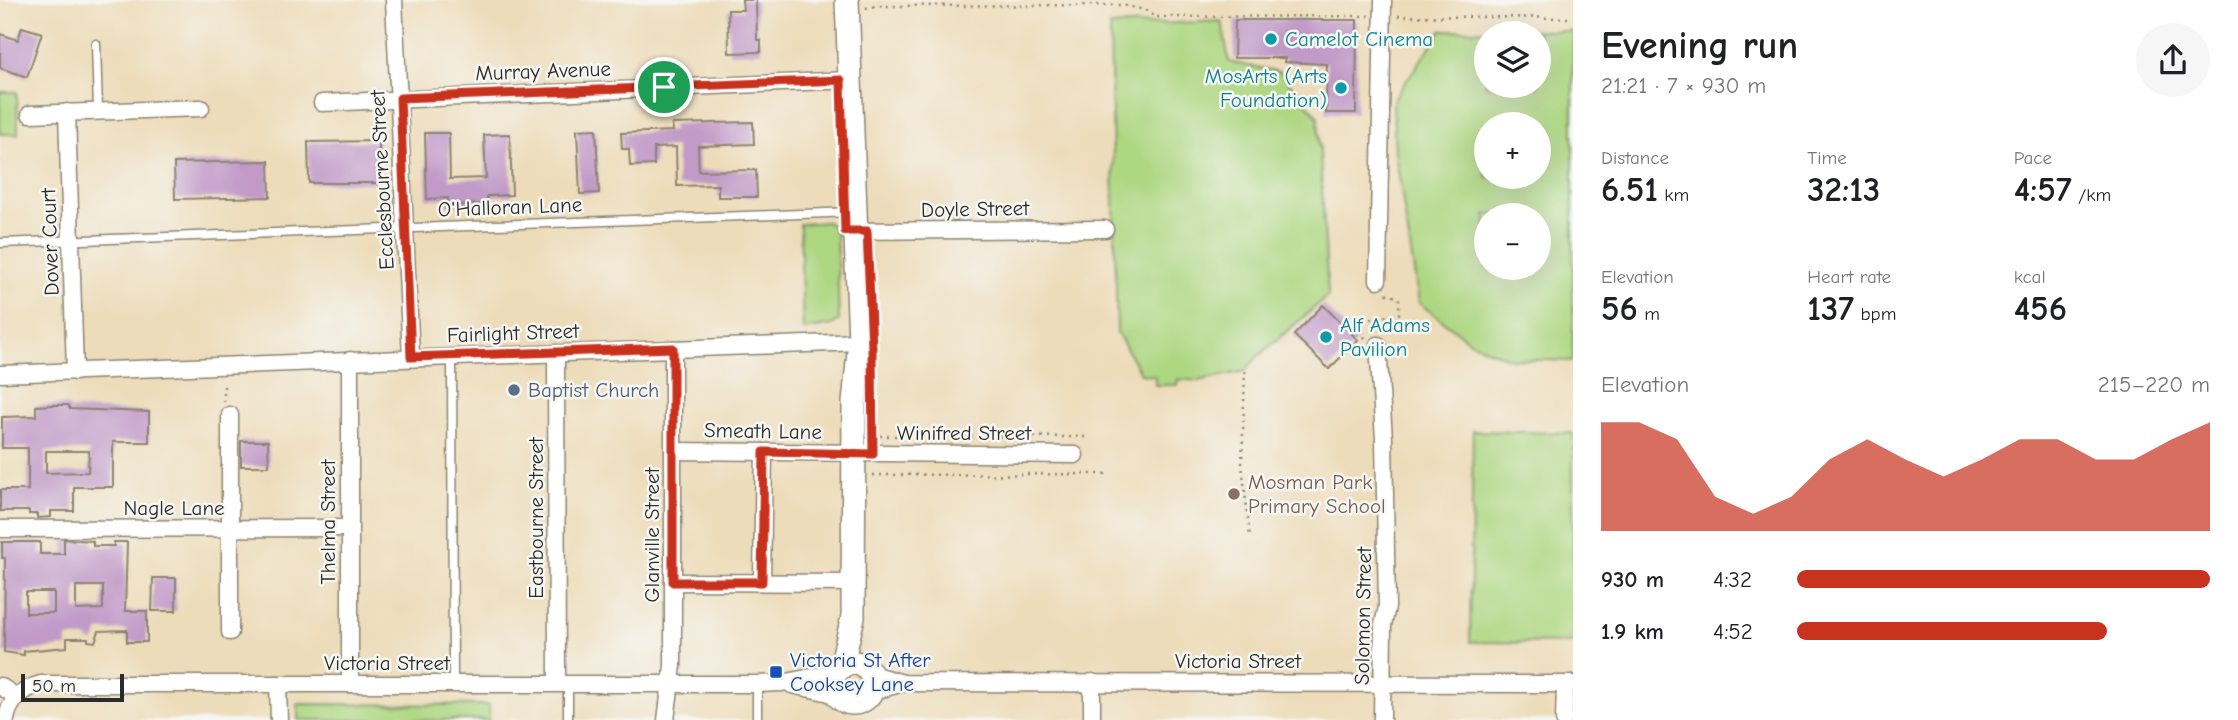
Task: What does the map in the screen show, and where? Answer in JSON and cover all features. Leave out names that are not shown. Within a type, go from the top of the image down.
[{"type":"street","name":"Ecclesbourne Street","points":[[394,0],[411,357]]},
{"type":"street","points":[[836,0],[846,80],[854,403],[863,454],[853,617],[840,691]]},
{"type":"street","points":[[846,80],[854,5]]},
{"type":"street","points":[[1378,280],[1383,8]]},
{"type":"street","name":"Murray Avenue","points":[[322,103],[846,80]]},
{"type":"street","points":[[30,114],[201,108]]},
{"type":"street","name":"Dover Court","points":[[67,112],[75,372]]},
{"type":"street","name":"Doyle Street","points":[[849,222],[1105,229]]},
{"type":"street","name":"Fairlight Street","points":[[0,374],[853,342]]},
{"type":"street","name":"Solomon Street","points":[[1378,345],[1384,439],[1386,551],[1382,720]]},
{"type":"street","name":"Glanville Street","points":[[666,720],[670,684],[673,582],[673,348]]},
{"type":"street","name":"Eastbourne Street","points":[[556,353],[562,684]]},
{"type":"street","name":"Thelma Street","points":[[349,360],[350,684]]},
{"type":"street","points":[[230,415],[230,632]]},
{"type":"street","name":"Smeath Lane","points":[[673,451],[863,454]]},
{"type":"street","points":[[762,582],[764,452]]},
{"type":"street","name":"Winifred Street","points":[[863,454],[1075,455]]},
{"type":"street","name":"Nagle Lane","points":[[0,529],[348,528]]},
{"type":"street","points":[[673,582],[854,583]]},
{"type":"street","points":[[853,617],[867,691]]},
{"type":"street","points":[[840,691],[853,663],[867,691]]},
{"type":"street","points":[[1092,682],[1092,720]]},
{"type":"street","name":"Victoria Street","points":[[17,697],[32,686],[41,684],[782,683],[840,691]]},
{"type":"street","name":"Victoria Street","points":[[867,691],[904,683],[1569,684]]},
{"type":"street","points":[[278,684],[279,720]]},
{"type":"street","points":[[1564,720],[1569,684]]},
{"type":"street","points":[[0,686],[17,697],[6,720]]},
{"type":"street","points":[[840,691],[853,704],[867,691]]},
{"type":"lane","points":[[96,44],[98,110]]},
{"type":"lane","name":"O'Halloran Lane","points":[[0,243],[406,229],[849,222]]},
{"type":"lane","points":[[452,356],[453,684]]},
{"type":"lane","points":[[562,684],[568,720]]},
{"type":"lane","points":[[757,684],[757,720]]},
{"type":"path","points":[[854,5],[1122,5],[1144,10],[1154,17],[1383,8],[1573,18]]},
{"type":"path","points":[[1378,280],[1383,292],[1399,298],[1399,314],[1355,322],[1364,338],[1378,345]]},
{"type":"path","points":[[1245,371],[1242,464],[1250,537]]},
{"type":"path","points":[[873,424],[873,436],[863,454],[873,476],[1110,474]]},
{"type":"path","points":[[873,436],[1089,437]]},
{"type":"green space","points":[[1222,21],[1229,62],[1280,72],[1318,117],[1328,296],[1256,358],[1245,371],[1198,381],[1178,379],[1177,385],[1155,385],[1155,376],[1141,374],[1117,332],[1110,26]]},
{"type":"green space","points":[[1442,30],[1474,30],[1474,98],[1551,98],[1551,31],[1573,31],[1573,361],[1511,359],[1472,343],[1419,303],[1395,152],[1393,100]]},
{"type":"green space","points":[[0,92],[17,92],[18,134],[0,134]]},
{"type":"green space","points":[[827,222],[836,229],[839,320],[832,325],[803,330],[800,224]]},
{"type":"green space","points":[[1473,431],[1573,433],[1573,643],[1470,642]]},
{"type":"green space","points":[[298,704],[489,705],[489,720],[298,720]]},
{"type":"building","points":[[742,0],[756,0],[757,40],[761,40],[761,52],[729,53],[728,10],[743,10]]},
{"type":"building","points":[[1235,20],[1357,20],[1356,113],[1326,113],[1327,64],[1284,62],[1285,58],[1234,58]]},
{"type":"building","points":[[22,27],[42,33],[27,77],[0,68],[0,34],[18,40]]},
{"type":"building","points":[[753,122],[754,144],[698,146],[699,171],[756,170],[757,197],[718,197],[718,185],[677,186],[676,147],[654,148],[654,165],[630,166],[629,149],[622,149],[621,133],[673,131],[672,124]]},
{"type":"building","points":[[596,129],[599,193],[580,194],[577,130]]},
{"type":"building","points":[[425,133],[449,133],[450,179],[486,178],[484,135],[510,134],[512,195],[487,196],[487,204],[448,205],[448,198],[427,199]]},
{"type":"building","points":[[379,141],[379,183],[309,183],[308,142]]},
{"type":"building","points":[[269,161],[270,197],[175,199],[174,163]]},
{"type":"building","name":"Alf Adams Pavilion","points":[[1323,305],[1358,340],[1329,369],[1294,335]]},
{"type":"building","points":[[68,405],[70,409],[149,412],[149,442],[113,442],[113,487],[74,487],[74,511],[51,511],[51,517],[37,518],[37,514],[29,514],[29,511],[0,511],[0,490],[28,490],[28,448],[2,448],[2,417],[36,416],[36,406]],"holes":[[[46,451],[89,451],[88,472],[46,473]]]},
{"type":"building","points":[[241,441],[268,441],[269,466],[241,466]]},
{"type":"building","points":[[64,539],[93,541],[93,546],[114,546],[114,542],[127,542],[125,611],[147,611],[147,642],[127,642],[127,630],[99,631],[95,642],[88,641],[88,638],[67,638],[67,647],[24,651],[24,655],[4,652],[5,558],[2,558],[2,542],[40,542],[40,554],[64,554]],"holes":[[[76,586],[103,586],[103,609],[76,610]],[[26,592],[54,592],[54,613],[26,613]]]},
{"type":"building","points":[[153,578],[176,578],[176,611],[152,611]]},
{"type":"place","name":"Camelot Cinema","points":[[1271,39]]},
{"type":"place","name":"MosArts (Arts Foundation)","points":[[1341,88]]},
{"type":"place","name":"Alf Adams Pavilion","points":[[1326,337]]},
{"type":"place","name":"Baptist Church","points":[[514,390]]},
{"type":"place","name":"Mosman Park Primary School","points":[[1234,494]]},
{"type":"place","name":"Victoria St After Cooksey Lane","points":[[776,672]]},
{"type":"route","points":[[841,80],[845,231],[867,231],[873,454],[764,452],[762,582],[673,582],[673,348],[411,357],[400,98],[664,87],[841,80]]}]
